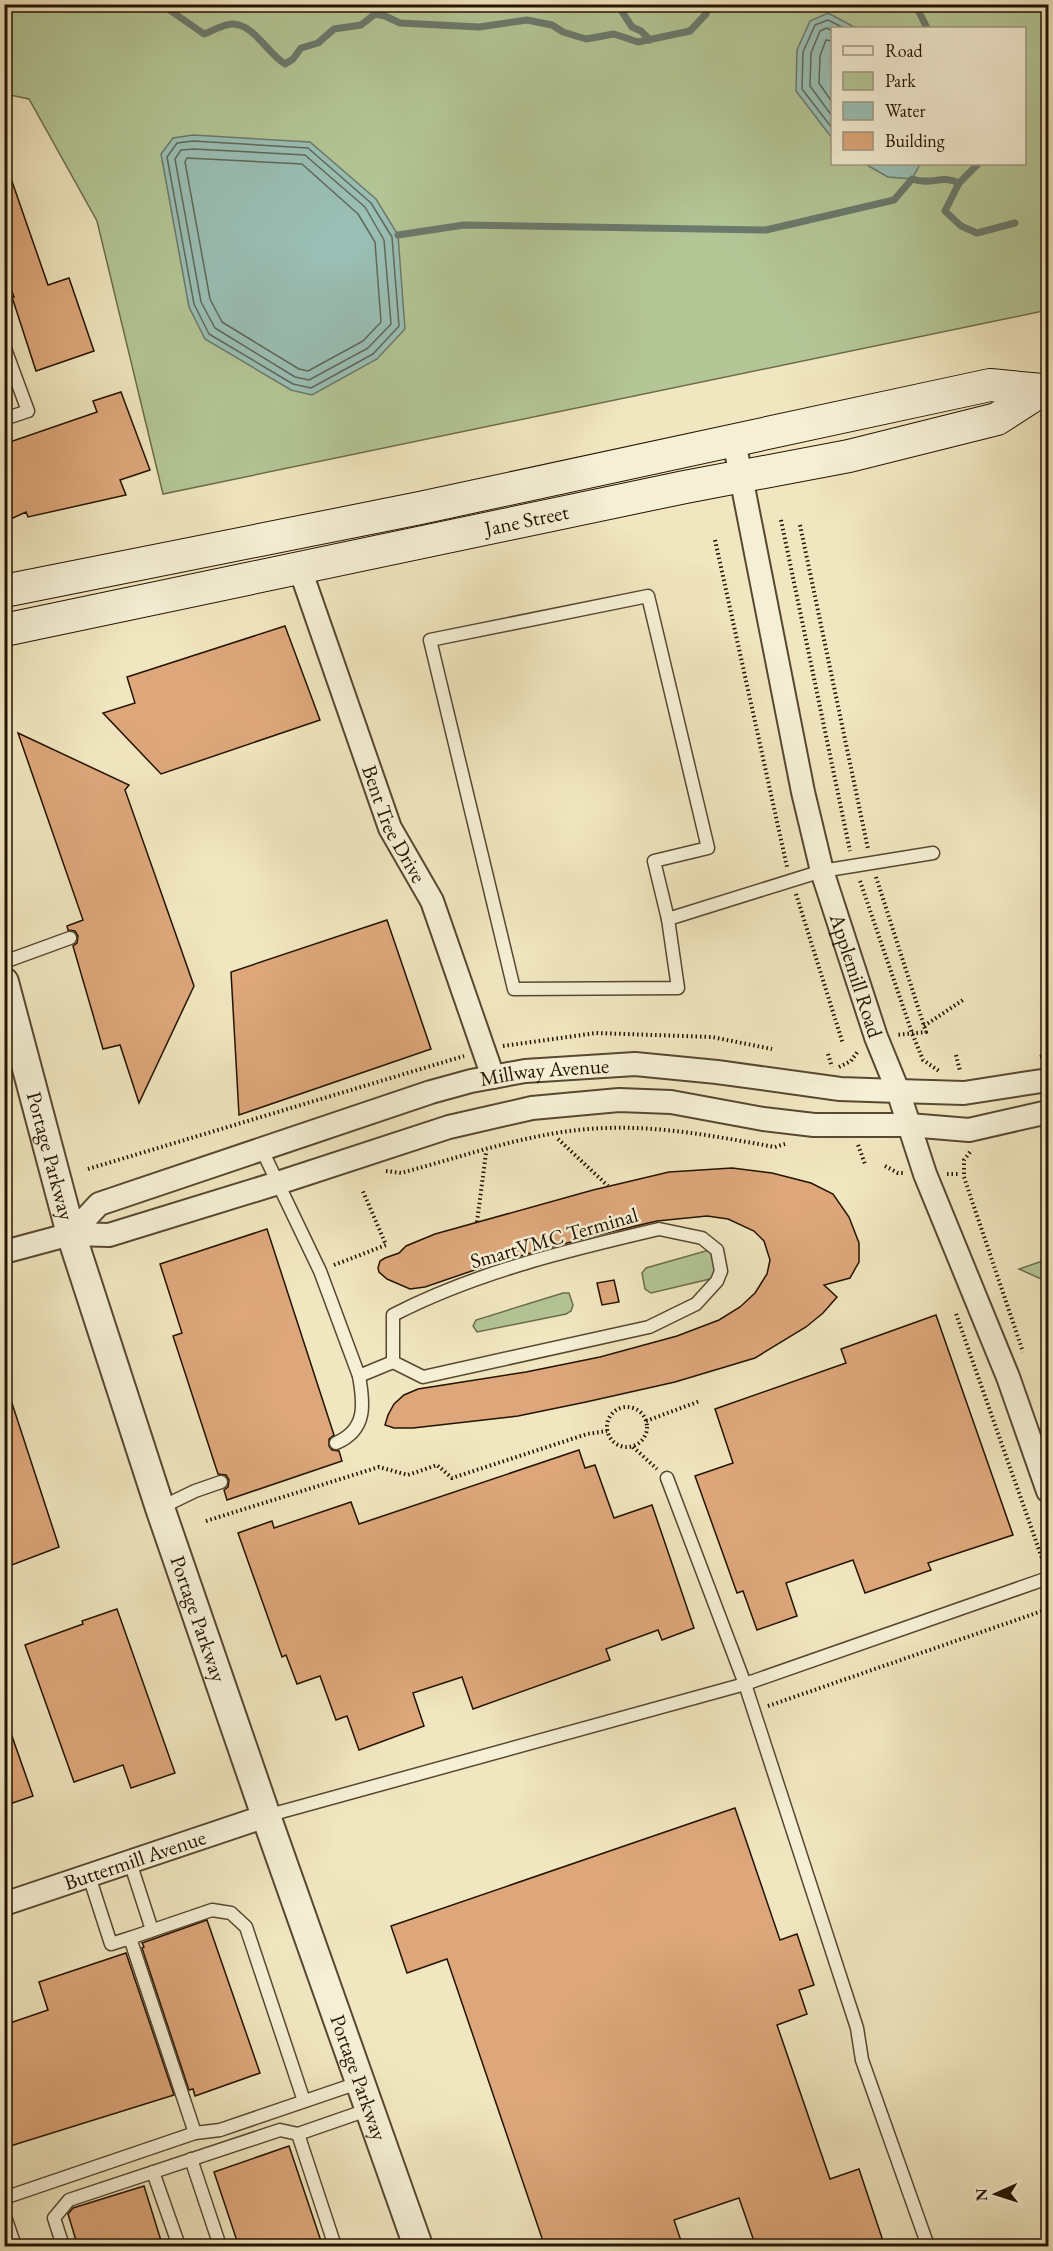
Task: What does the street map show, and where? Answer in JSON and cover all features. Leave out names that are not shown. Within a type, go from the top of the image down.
[{"type":"main road","name":"Jane Street","points":[[4,591],[420,508],[990,385],[1045,389]]},
{"type":"main road","name":"Jane Street","points":[[4,630],[849,456],[998,419],[1045,389]]},
{"type":"street","name":"Applemill Road","points":[[734,441],[803,792],[822,871],[876,1037],[898,1091],[926,1174],[1008,1377],[1048,1491]]},
{"type":"street","name":"Bent Tree Drive","points":[[300,569],[390,828],[432,901],[493,1077]]},
{"type":"street","name":"Portage Parkway","points":[[4,982],[71,1234],[160,1508],[418,2247]]},
{"type":"street","name":"Millway Avenue","points":[[71,1234],[99,1204],[431,1092],[525,1071],[635,1064],[717,1072],[840,1089],[964,1093],[1048,1080]]},
{"type":"street","name":"Millway Avenue","points":[[4,1252],[71,1234],[109,1235],[449,1127],[532,1108],[619,1100],[671,1102],[763,1119],[814,1125],[909,1125],[969,1130],[1048,1112]]},
{"type":"street","name":"Buttermill Avenue","points":[[4,1904],[266,1816]]},
{"type":"lane","points":[[4,346],[28,411],[4,419]]},
{"type":"lane","points":[[648,596],[708,848],[654,861],[668,918],[678,988],[514,989],[430,640],[648,596]]},
{"type":"lane","points":[[668,918],[822,871],[933,853]]},
{"type":"lane","points":[[4,962],[70,938]]},
{"type":"lane","points":[[262,1150],[320,1271],[359,1376],[363,1396],[360,1420],[354,1432],[336,1443]]},
{"type":"lane","name":"SmartVMC Terminal","points":[[659,1229],[702,1238],[717,1250],[722,1271],[717,1281],[696,1304],[649,1327],[423,1377],[393,1362],[393,1315],[425,1298],[458,1285],[591,1244],[659,1229]]},
{"type":"lane","points":[[359,1376],[393,1362]]},
{"type":"lane","points":[[667,1478],[744,1684],[857,2028],[862,2061],[928,2247]]},
{"type":"lane","points":[[160,1508],[195,1491],[221,1482]]},
{"type":"lane","points":[[266,1816],[744,1684],[1047,1572]]},
{"type":"lane","points":[[130,1862],[153,1930]]},
{"type":"lane","points":[[88,1876],[111,1944],[212,1910],[231,1913],[246,1927],[304,2101]]},
{"type":"lane","points":[[130,1938],[195,2133]]},
{"type":"lane","points":[[4,2198],[195,2133],[220,2130],[361,2082]]},
{"type":"lane","points":[[63,2247],[54,2218],[69,2200],[280,2130],[298,2134],[370,2109]]},
{"type":"lane","points":[[298,2134],[335,2247]]},
{"type":"lane","points":[[191,2159],[220,2247]]},
{"type":"lane","points":[[153,2172],[179,2247]]},
{"type":"lane","points":[[4,2214],[15,2247]]},
{"type":"path","points":[[781,520],[846,836]]},
{"type":"path","points":[[800,525],[872,863],[926,1032]]},
{"type":"path","points":[[715,540],[782,847],[843,1044]]},
{"type":"path","points":[[864,892],[923,1060],[939,1071],[960,1073],[970,1071]]},
{"type":"path","points":[[924,1026],[963,1000]]},
{"type":"path","points":[[1038,1058],[1048,1055]]},
{"type":"path","points":[[381,1171],[401,1173],[560,1132],[604,1128],[697,1132],[775,1147],[786,1143]]},
{"type":"path","points":[[558,1139],[608,1186]]},
{"type":"path","points":[[974,1147],[964,1160],[964,1177],[1027,1363]]},
{"type":"path","points":[[477,1222],[486,1153]]},
{"type":"path","points":[[904,1165],[908,1173]]},
{"type":"path","points":[[320,1271],[386,1245],[362,1189]]},
{"type":"path","points":[[953,1306],[1047,1572]]},
{"type":"path","points":[[646,1420],[700,1401]]},
{"type":"path","points":[[623,1407],[636,1409],[646,1420],[647,1432],[644,1438],[633,1447],[620,1447],[614,1443],[606,1431],[608,1419],[612,1413],[623,1407]]},
{"type":"path","points":[[206,1521],[378,1467],[408,1475],[437,1465],[452,1478],[587,1434],[606,1431]]},
{"type":"path","points":[[633,1447],[667,1478]]},
{"type":"path","points":[[753,1712],[1047,1611]]},
{"type":"green space","points":[[4,5],[1048,5],[1048,310],[163,494],[97,221],[29,99],[5,94]]},
{"type":"green space","points":[[709,1250],[714,1253],[717,1272],[714,1278],[651,1293],[645,1289],[642,1273],[646,1268]]},
{"type":"green space","points":[[1048,1259],[1048,1282],[1019,1269]]},
{"type":"green space","points":[[569,1293],[573,1305],[571,1311],[566,1314],[477,1332],[473,1326],[476,1320]]},
{"type":"water","points":[[828,13],[854,27],[831,27],[831,137],[796,91],[797,50],[810,21]]},
{"type":"water","points":[[193,135],[310,142],[376,199],[398,235],[405,329],[377,359],[312,395],[291,390],[205,339],[189,307],[161,154],[173,138]]},
{"type":"water","points":[[867,165],[919,165],[912,179],[888,177]]},
{"type":"building","points":[[4,167],[7,167],[48,285],[69,278],[94,351],[36,371],[4,270]]},
{"type":"building","points":[[121,392],[150,470],[120,480],[126,495],[28,517],[26,512],[4,522],[4,444],[97,412],[93,401]]},
{"type":"building","points":[[285,626],[320,720],[161,774],[103,713],[135,703],[127,677]]},
{"type":"building","points":[[18,733],[129,785],[125,790],[194,986],[139,1103],[120,1045],[103,1049],[73,946],[77,943],[78,936],[75,931],[68,930],[67,926],[83,920]]},
{"type":"building","points":[[387,920],[431,1049],[239,1115],[231,972]]},
{"type":"building","points":[[732,1168],[772,1173],[811,1183],[833,1194],[849,1217],[859,1243],[859,1262],[850,1278],[824,1285],[837,1297],[806,1327],[755,1358],[675,1382],[518,1416],[413,1428],[394,1428],[385,1425],[394,1404],[404,1395],[418,1389],[526,1372],[600,1357],[677,1336],[719,1320],[740,1307],[755,1293],[767,1274],[770,1260],[764,1241],[754,1231],[728,1219],[707,1216],[657,1221],[589,1237],[498,1262],[425,1287],[410,1289],[387,1279],[379,1272],[380,1261],[399,1253],[406,1246],[435,1234],[593,1190],[669,1172]]},
{"type":"building","points":[[267,1229],[334,1435],[329,1439],[329,1446],[332,1450],[339,1451],[342,1461],[227,1500],[224,1490],[228,1487],[229,1480],[226,1475],[218,1474],[173,1336],[182,1333],[160,1264]]},
{"type":"building","points":[[614,1280],[619,1302],[602,1305],[597,1283]]},
{"type":"building","points":[[936,1315],[1013,1535],[928,1563],[931,1570],[865,1593],[853,1560],[786,1583],[797,1616],[757,1630],[743,1591],[737,1593],[695,1476],[733,1463],[715,1409],[846,1363],[841,1349]]},
{"type":"building","points":[[4,1391],[8,1391],[59,1547],[4,1568]]},
{"type":"building","points":[[579,1450],[585,1468],[595,1465],[614,1518],[652,1505],[694,1628],[662,1640],[658,1630],[606,1649],[610,1660],[473,1709],[462,1677],[413,1693],[424,1726],[359,1750],[347,1716],[336,1720],[320,1676],[297,1684],[286,1655],[282,1657],[238,1533],[272,1521],[274,1528],[351,1502],[359,1524]]},
{"type":"building","points":[[117,1609],[175,1773],[131,1788],[123,1765],[74,1782],[25,1645]]},
{"type":"building","points":[[4,1722],[7,1722],[33,1796],[4,1806]]},
{"type":"building","points":[[735,1808],[780,1940],[797,1934],[814,1985],[799,1990],[807,2014],[777,2025],[830,2179],[859,2169],[885,2247],[756,2247],[739,2198],[674,2220],[683,2247],[545,2247],[447,1959],[407,1973],[391,1926]]},
{"type":"building","points":[[207,1920],[260,2073],[195,2096],[193,2089],[189,2090],[142,1943]]},
{"type":"building","points":[[126,1953],[174,2095],[4,2148],[4,2025],[48,2010],[39,1982]]},
{"type":"building","points":[[289,2146],[323,2247],[239,2247],[214,2172]]},
{"type":"building","points":[[144,2186],[163,2247],[78,2247],[68,2214],[73,2208]]},
{"type":"waterway","points":[[161,4],[204,34],[229,24],[240,25],[254,34],[285,64],[293,59],[301,48],[318,43],[334,29],[361,25],[375,14],[400,23],[479,27],[527,20],[552,25],[563,32],[586,39],[614,34],[638,42],[690,31],[706,14],[710,4]]},
{"type":"waterway","points":[[617,4],[632,27],[641,31],[650,40]]},
{"type":"waterway","points":[[915,4],[926,27]]},
{"type":"waterway","points":[[977,165],[959,183],[945,211],[961,226],[977,233],[1015,223]]},
{"type":"waterway","points":[[398,235],[464,225],[766,230],[894,200],[912,179],[947,180],[959,183]]}]
